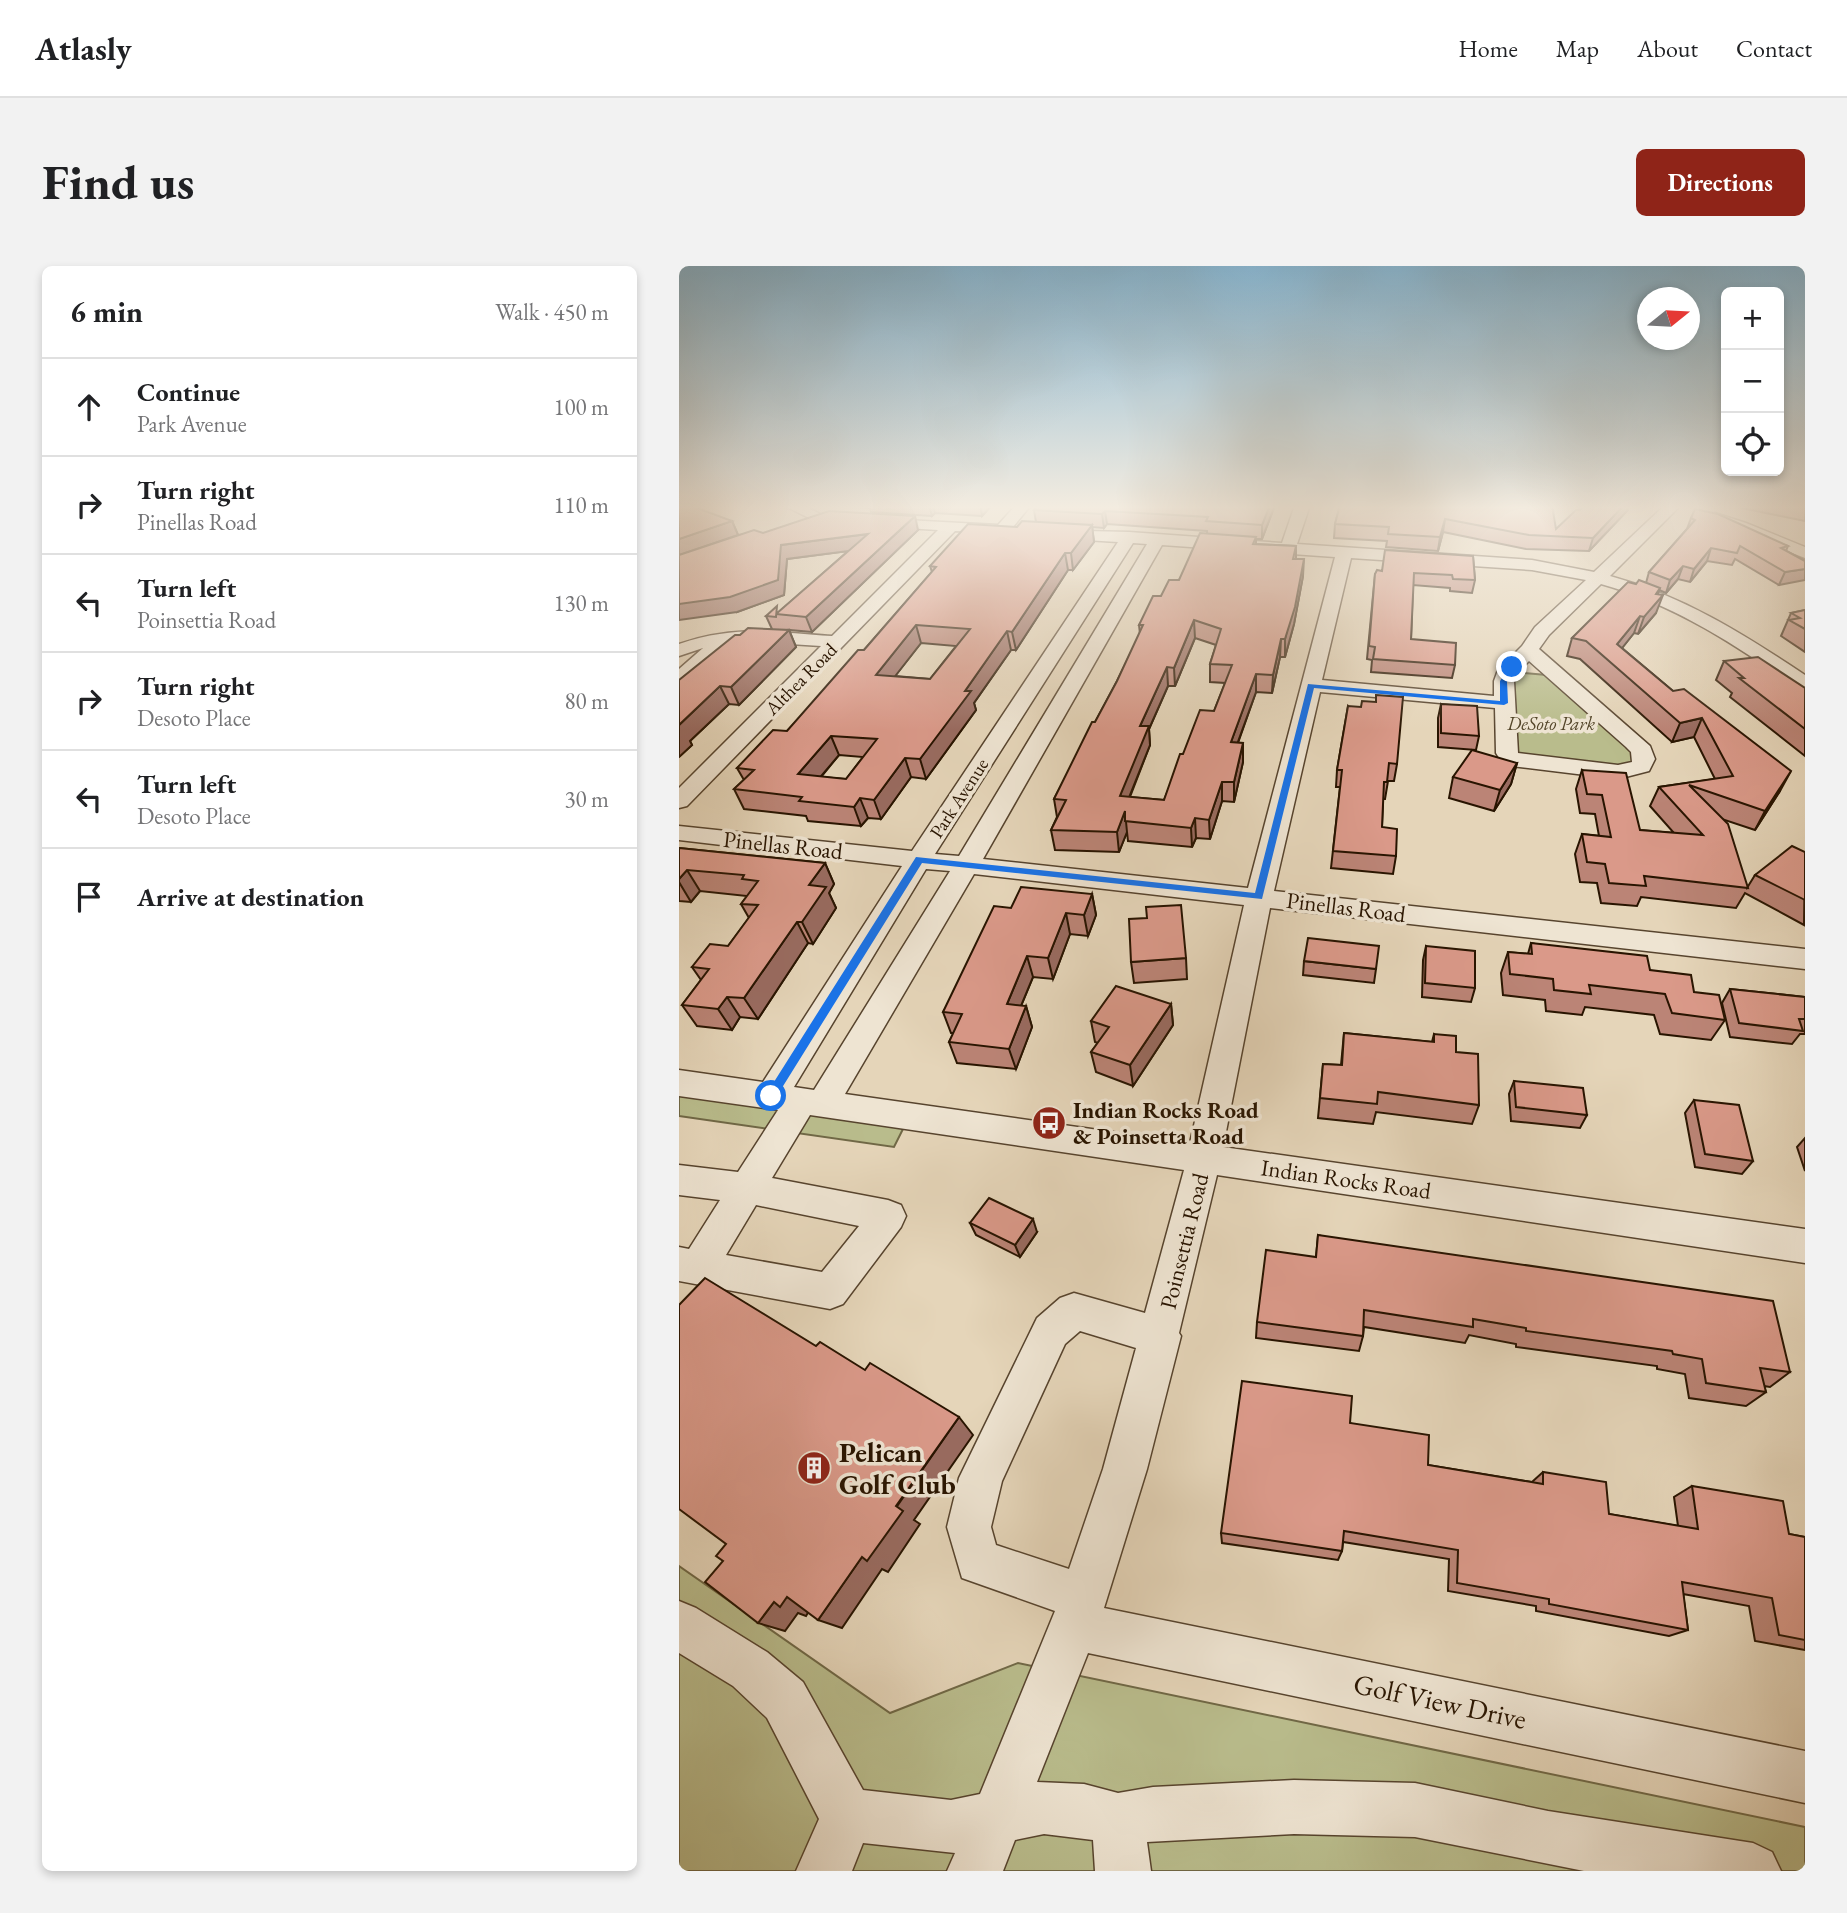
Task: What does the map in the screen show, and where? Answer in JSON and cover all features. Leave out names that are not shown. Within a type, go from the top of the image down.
[{"type":"street","name":"Althea Road","points":[[679,801],[898,580]]},
{"type":"street","name":"Park Avenue","points":[[799,1100],[919,859],[1101,580]]},
{"type":"street","name":"Park Avenue","points":[[799,1100],[967,865],[1135,580]]},
{"type":"street","name":"Poinsettia Road","points":[[975,1871],[1079,1612],[1125,1469],[1161,1336],[1204,1158],[1259,897],[1336,580]]},
{"type":"street","points":[[1529,650],[1634,742],[1642,751],[1644,759],[1640,766],[1618,772],[1511,759],[1507,754],[1504,703],[1506,674],[1529,650],[1542,631],[1597,580]]},
{"type":"street","points":[[1606,580],[1644,591],[1699,615],[1805,684]]},
{"type":"street","points":[[679,679],[727,636]]},
{"type":"street","points":[[679,650],[727,636],[838,642]]},
{"type":"street","points":[[1311,685],[1504,703]]},
{"type":"street","name":"Pinellas Road","points":[[679,833],[1805,959]]},
{"type":"street","name":"Indian Rocks Road","points":[[679,1083],[1805,1246]]},
{"type":"street","points":[[679,1180],[747,1188],[888,1216],[830,1291],[689,1266],[747,1188],[799,1100]]},
{"type":"street","name":"Golf View Drive","points":[[1161,1336],[1074,1311],[1051,1331],[981,1478],[969,1527],[978,1562],[1079,1612],[1805,1777]]},
{"type":"street","points":[[679,1625],[750,1669],[785,1700],[834,1794],[848,1815],[951,1827],[1044,1807],[1084,1811],[1118,1820],[1153,1814],[1294,1807],[1415,1810],[1548,1838],[1753,1871]]},
{"type":"street","points":[[824,1871],[848,1815]]},
{"type":"street","points":[[1118,1820],[1123,1871]]},
{"type":"green space","name":"DeSoto Park","points":[[1524,673],[1547,675],[1635,751],[1637,761],[1624,768],[1519,755],[1515,750],[1510,684],[1514,677]]},
{"type":"green space","points":[[679,1095],[904,1127],[894,1147],[679,1116]]},
{"type":"green space","points":[[679,1566],[890,1713],[1018,1663],[1805,1827],[1805,1871],[679,1871]]},
{"type":"building","points":[[679,580],[778,580],[730,597],[679,604]]},
{"type":"building","points":[[815,580],[846,580],[806,617],[776,614]]},
{"type":"building","points":[[925,580],[1047,580],[1012,632],[1007,631],[965,691],[971,691],[920,759],[905,758],[874,800],[860,798],[854,807],[799,801],[802,797],[734,789],[754,770],[737,768],[773,730],[787,731],[858,650],[864,650]],"holes":[[[916,625],[970,629],[930,679],[876,675]],[[831,736],[877,739],[846,779],[798,774]]]},
{"type":"building","points":[[1169,580],[1300,580],[1295,607],[1285,639],[1281,639],[1273,675],[1256,674],[1231,742],[1243,743],[1234,782],[1222,782],[1209,820],[1195,818],[1191,828],[1125,821],[1125,811],[1117,832],[1051,830],[1066,800],[1054,799],[1092,722],[1095,722],[1117,681],[1143,625],[1139,625],[1153,596],[1161,596]],"holes":[[[1194,620],[1221,629],[1210,664],[1232,665],[1214,711],[1200,710],[1183,754],[1180,754],[1164,800],[1120,796],[1149,726],[1140,726],[1167,667],[1174,668]]]},
{"type":"building","points":[[1375,580],[1414,580],[1411,639],[1456,643],[1455,665],[1373,659],[1375,647],[1369,646]]},
{"type":"building","points":[[1639,580],[1660,588],[1656,594],[1663,595],[1644,617],[1640,616],[1617,644],[1673,691],[1684,689],[1791,771],[1765,811],[1689,785],[1728,824],[1748,888],[1644,876],[1646,886],[1609,883],[1605,864],[1587,862],[1582,834],[1611,837],[1602,795],[1587,794],[1582,770],[1626,773],[1640,830],[1703,835],[1659,787],[1733,776],[1702,718],[1680,723],[1586,641],[1572,638],[1628,582],[1636,584]]},
{"type":"building","points":[[777,606],[776,617],[766,616]]},
{"type":"building","points":[[1805,610],[1805,629],[1789,620],[1800,618],[1791,613]]},
{"type":"building","points":[[748,628],[789,630],[731,687],[720,686],[679,725],[679,680],[735,635],[740,635]]},
{"type":"building","points":[[1758,657],[1805,688],[1805,729],[1739,678],[1744,678],[1724,661]]},
{"type":"building","points":[[1376,695],[1403,697],[1397,764],[1389,763],[1387,782],[1384,782],[1382,827],[1397,829],[1396,856],[1333,851],[1342,770],[1337,770],[1348,706],[1361,707],[1362,701],[1376,702]]},
{"type":"building","points":[[1441,704],[1477,706],[1479,736],[1441,733]]},
{"type":"building","points":[[1472,750],[1517,763],[1500,790],[1453,777]]},
{"type":"building","points":[[1792,846],[1805,852],[1805,900],[1755,875]]},
{"type":"building","points":[[679,848],[825,863],[809,885],[826,887],[802,922],[797,922],[744,998],[727,997],[718,1009],[682,1005],[709,969],[692,967],[710,944],[728,946],[758,905],[741,904],[758,881],[742,879],[744,875],[687,870],[679,879]]},
{"type":"building","points":[[1021,887],[1092,894],[1084,915],[1066,913],[1048,958],[1027,956],[1007,1004],[1026,1006],[1009,1049],[949,1042],[962,1014],[943,1012],[994,906],[1011,908]]},
{"type":"building","points":[[1181,905],[1186,958],[1131,962],[1129,919],[1147,918],[1146,907]]},
{"type":"building","points":[[1308,938],[1379,946],[1376,969],[1304,961]]},
{"type":"building","points":[[1531,943],[1647,956],[1650,970],[1691,975],[1694,992],[1719,995],[1725,1020],[1672,1013],[1665,994],[1589,985],[1591,994],[1554,990],[1553,979],[1510,974],[1508,952],[1532,954]]},
{"type":"building","points":[[1426,946],[1475,951],[1475,988],[1425,983]]},
{"type":"building","points":[[1116,986],[1171,1004],[1130,1065],[1091,1052],[1109,1027],[1091,1021]]},
{"type":"building","points":[[1730,989],[1805,997],[1805,1019],[1799,1019],[1803,1031],[1739,1023]]},
{"type":"building","points":[[1344,1033],[1434,1042],[1434,1034],[1456,1036],[1456,1052],[1478,1054],[1479,1105],[1378,1092],[1377,1104],[1320,1098],[1323,1064],[1342,1065]]},
{"type":"building","points":[[1514,1081],[1583,1088],[1587,1115],[1516,1107]]},
{"type":"building","points":[[1694,1100],[1739,1105],[1753,1161],[1705,1154]]},
{"type":"building","points":[[989,1198],[1033,1219],[1015,1245],[970,1223]]},
{"type":"building","points":[[1318,1235],[1773,1301],[1790,1372],[1760,1368],[1766,1392],[1706,1383],[1702,1359],[1673,1354],[1672,1351],[1526,1331],[1526,1328],[1473,1319],[1473,1327],[1364,1310],[1363,1336],[1257,1322],[1266,1250],[1316,1257]]},
{"type":"building","name":"Pelican Golf Club","points":[[705,1278],[816,1346],[820,1342],[865,1370],[870,1363],[959,1417],[896,1506],[903,1511],[867,1561],[862,1557],[818,1620],[787,1597],[780,1607],[774,1602],[758,1623],[705,1582],[723,1561],[716,1556],[726,1544],[679,1509],[679,1305]]},
{"type":"building","points":[[1242,1381],[1352,1396],[1350,1423],[1429,1435],[1428,1465],[1543,1484],[1543,1472],[1606,1482],[1609,1514],[1698,1529],[1692,1486],[1783,1501],[1789,1534],[1805,1537],[1805,1640],[1779,1635],[1772,1598],[1682,1582],[1688,1630],[1549,1604],[1549,1599],[1457,1583],[1458,1550],[1344,1531],[1342,1551],[1221,1533]]},
{"type":"place","name":"Indian Rocks Road & Poinsetta Road","points":[[1049,1123]]},
{"type":"place","name":"Pelican Golf Club","points":[[814,1468]]},
{"type":"route","points":[[771,1096],[919,859],[1259,897],[1311,685],[1504,703],[1504,681],[1512,667]]}]
